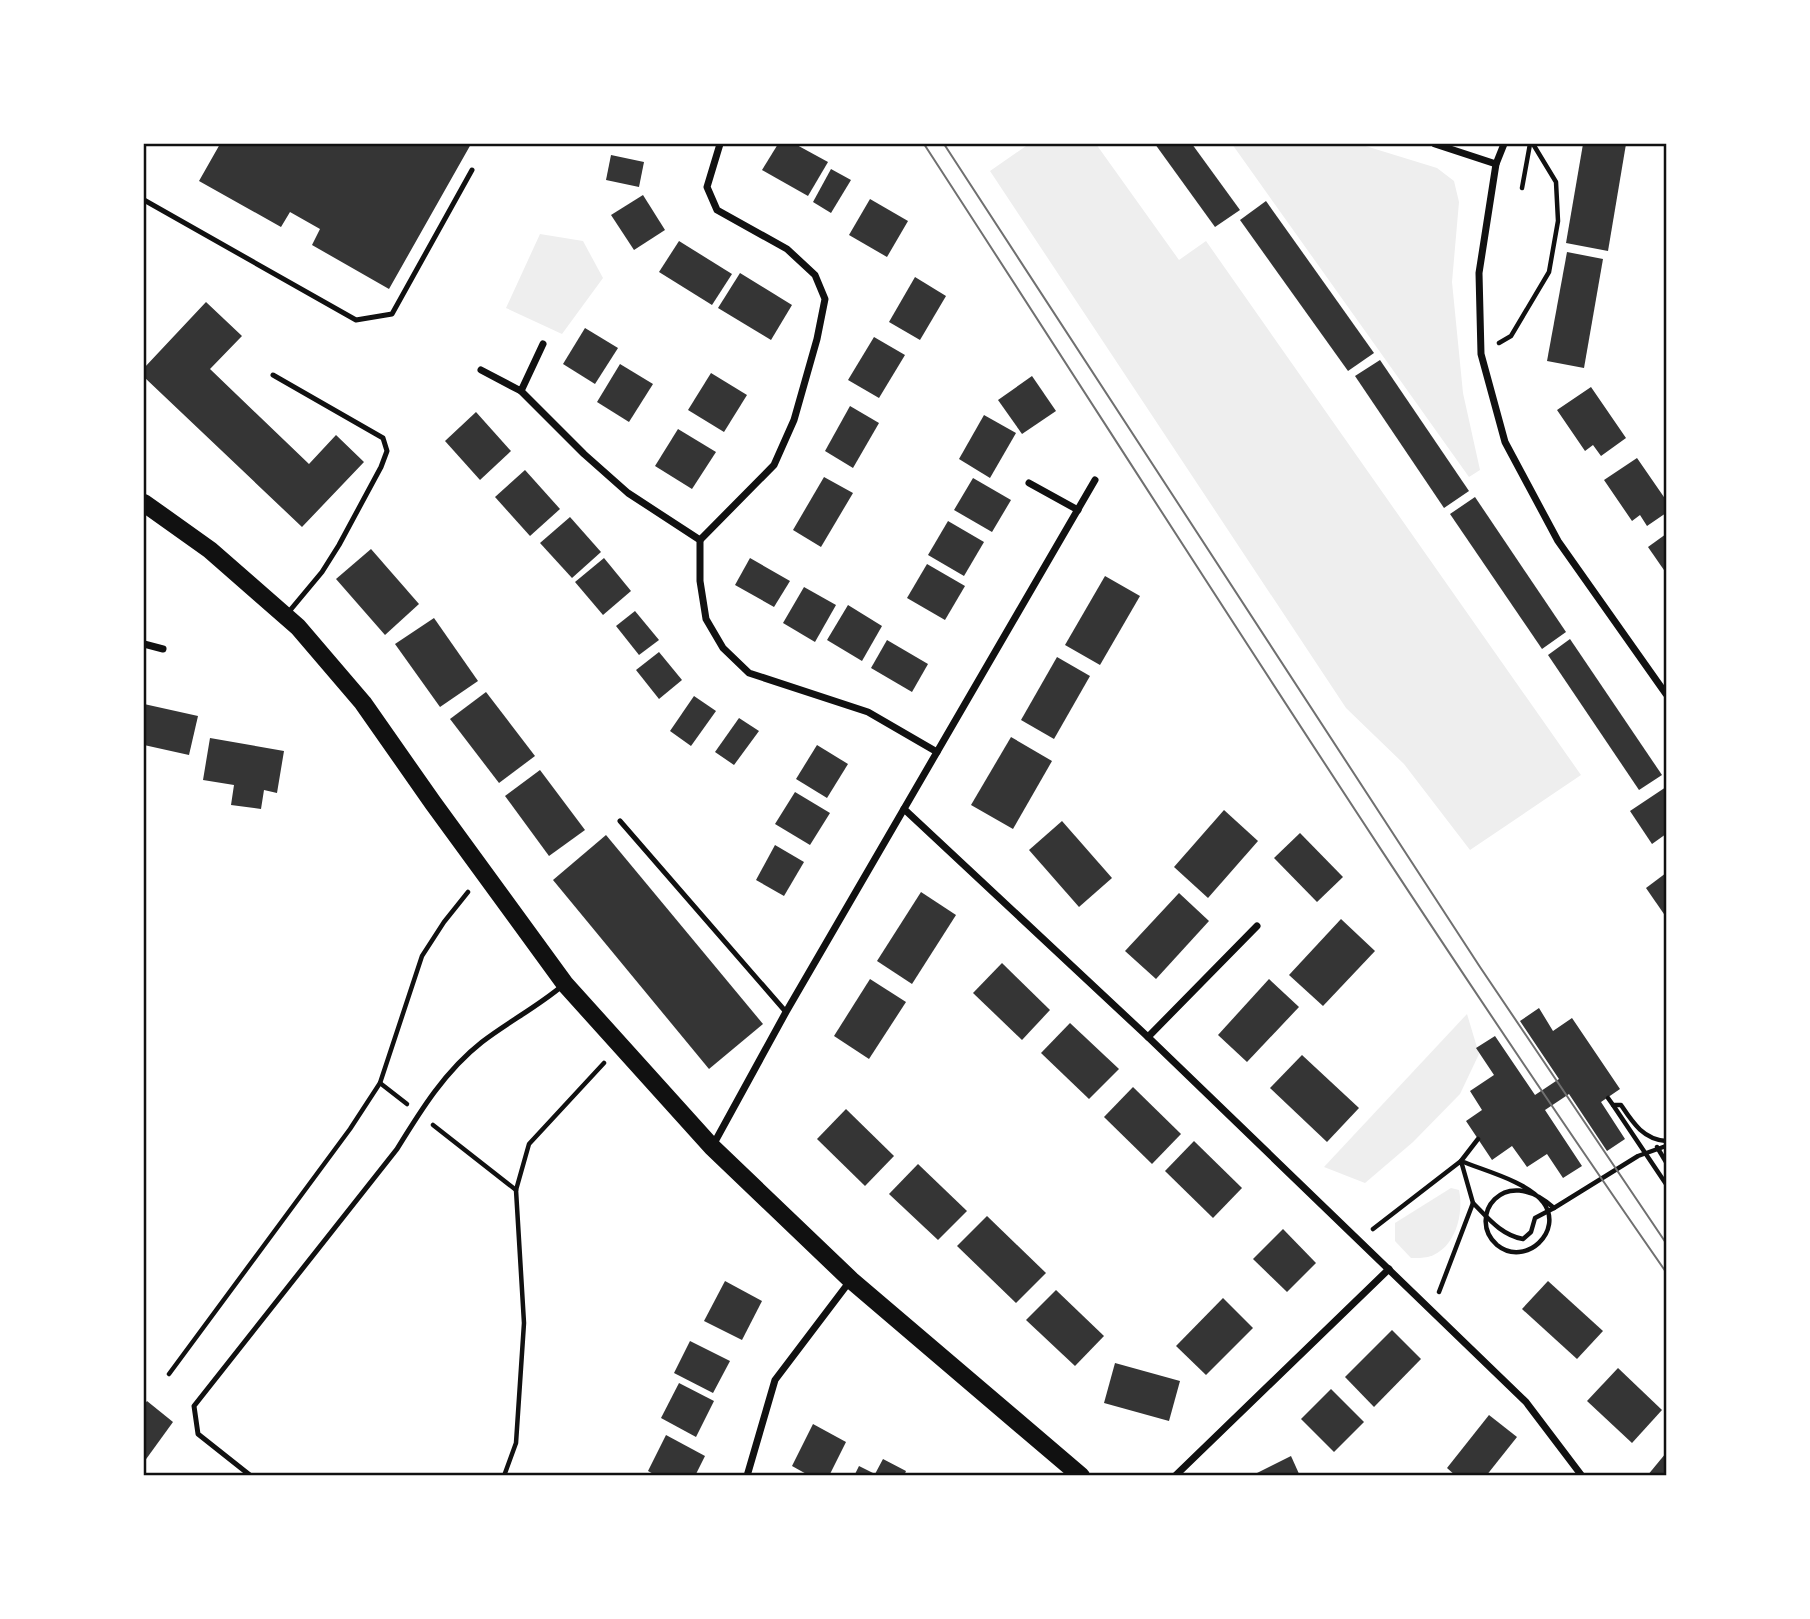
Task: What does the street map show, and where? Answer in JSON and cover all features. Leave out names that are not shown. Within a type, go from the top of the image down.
[{"type":"main road","points":[[144,503],[210,550],[298,627],[363,703],[565,984],[712,1147],[851,1280],[1080,1475]]},
{"type":"street","points":[[720,144],[707,187],[717,210],[787,249],[815,275],[825,299],[817,339],[794,420],[774,465],[700,540],[699,580],[706,619],[723,648],[749,673],[868,712],[937,752]]},
{"type":"street","points":[[1434,144],[1496,164]]},
{"type":"street","points":[[1504,144],[1496,164],[1479,273],[1480,354],[1505,442],[1558,541],[1667,694]]},
{"type":"street","points":[[521,391],[543,344]]},
{"type":"street","points":[[481,370],[521,391],[584,454],[628,493],[700,540]]},
{"type":"street","points":[[712,1147],[786,1012],[1095,480]]},
{"type":"street","points":[[1029,484],[1078,510]]},
{"type":"street","points":[[144,644],[163,649]]},
{"type":"street","points":[[904,809],[1148,1037],[1526,1402],[1582,1475]]},
{"type":"street","points":[[1148,1037],[1257,926]]},
{"type":"street","points":[[1175,1475],[1388,1269]]},
{"type":"street","points":[[747,1475],[775,1380],[851,1280]]},
{"type":"lane","points":[[144,200],[356,320],[392,314],[472,170]]},
{"type":"lane","points":[[273,375],[383,438],[387,451],[339,545],[322,572],[285,616]]},
{"type":"lane","points":[[620,821],[786,1012]]},
{"type":"lane","points":[[251,1475],[198,1434],[194,1406],[397,1149],[418,1114],[452,1069],[482,1042],[565,984]]},
{"type":"path","points":[[1522,187],[1532,144]]},
{"type":"path","points":[[1480,354],[1511,336],[1549,272],[1558,221],[1556,182],[1532,144]]},
{"type":"path","points":[[169,1374],[350,1129],[380,1083],[422,956],[444,922],[483,872]]},
{"type":"path","points":[[504,1475],[516,1443],[524,1323],[516,1190],[529,1144],[599,1066],[624,1050]]},
{"type":"path","points":[[380,1083],[516,1190]]},
{"type":"path","points":[[1608,1098],[1667,1184]]},
{"type":"path","points":[[1613,1105],[1620,1105],[1637,1129],[1655,1140],[1667,1143]]},
{"type":"path","points":[[1359,1241],[1461,1161],[1478,1139]]},
{"type":"path","points":[[1461,1161],[1473,1203],[1501,1231],[1523,1239],[1531,1232],[1535,1218],[1637,1156],[1667,1143]]},
{"type":"path","points":[[1657,1147],[1667,1162]]},
{"type":"path","points":[[1461,1161],[1514,1181],[1525,1189],[1537,1196],[1549,1213],[1549,1224],[1540,1243],[1531,1249],[1511,1252],[1501,1248],[1488,1233],[1486,1222],[1491,1203],[1498,1195],[1517,1189],[1528,1191],[1534,1194],[1541,1196],[1554,1208]]},
{"type":"path","points":[[1432,1310],[1473,1203]]},
{"type":"shaded area","points":[[1029,144],[1096,144],[1179,260],[1206,241],[1581,775],[1470,850],[1404,764],[1346,708],[990,171]]},
{"type":"shaded area","points":[[1232,144],[1359,144],[1437,168],[1454,181],[1459,202],[1452,282],[1463,393],[1480,470],[1469,477]]},
{"type":"shaded area","points":[[540,234],[583,241],[603,278],[562,334],[506,308]]},
{"type":"shaded area","points":[[1467,1014],[1479,1054],[1460,1094],[1413,1142],[1365,1183],[1324,1167]]},
{"type":"shaded area","points":[[1451,1188],[1459,1190],[1460,1209],[1456,1229],[1451,1238],[1438,1253],[1428,1257],[1411,1258],[1395,1241],[1395,1223]]},
{"type":"building","points":[[220,144],[471,144],[389,289],[312,245],[320,229],[290,212],[281,227],[199,181]]},
{"type":"building","points":[[778,144],[795,144],[828,162],[808,196],[762,170]]},
{"type":"building","points":[[1155,144],[1192,144],[1240,210],[1215,227]]},
{"type":"building","points":[[1583,144],[1626,144],[1608,251],[1566,243]]},
{"type":"building","points":[[611,155],[644,162],[639,187],[606,180]]},
{"type":"building","points":[[831,169],[851,180],[831,213],[813,202]]},
{"type":"building","points":[[643,195],[665,230],[634,250],[611,215]]},
{"type":"building","points":[[870,199],[908,221],[887,257],[849,235]]},
{"type":"building","points":[[1266,201],[1374,353],[1348,371],[1240,220]]},
{"type":"building","points":[[679,241],[732,274],[712,305],[659,272]]},
{"type":"building","points":[[1567,252],[1603,259],[1584,368],[1547,361]]},
{"type":"building","points":[[740,273],[792,305],[771,340],[718,308]]},
{"type":"building","points":[[915,277],[946,296],[920,340],[889,322]]},
{"type":"building","points":[[206,302],[242,336],[210,369],[309,464],[336,435],[364,462],[302,527],[144,377],[144,368]]},
{"type":"building","points":[[585,328],[618,348],[595,384],[563,364]]},
{"type":"building","points":[[874,337],[905,355],[879,398],[848,380]]},
{"type":"building","points":[[1380,360],[1469,491],[1444,508],[1355,376]]},
{"type":"building","points":[[620,364],[653,384],[629,422],[597,402]]},
{"type":"building","points":[[711,373],[747,395],[724,432],[688,410]]},
{"type":"building","points":[[1032,376],[1056,411],[1022,434],[998,400]]},
{"type":"building","points":[[1591,387],[1626,438],[1601,456],[1593,445],[1585,451],[1557,410]]},
{"type":"building","points":[[850,406],[879,423],[853,468],[825,451]]},
{"type":"building","points":[[476,412],[511,451],[480,480],[445,441]]},
{"type":"building","points":[[984,415],[1016,433],[990,478],[959,459]]},
{"type":"building","points":[[678,429],[716,452],[692,489],[655,466]]},
{"type":"building","points":[[1637,458],[1666,500],[1666,513],[1647,526],[1640,515],[1632,521],[1604,480]]},
{"type":"building","points":[[525,470],[560,509],[530,536],[495,497]]},
{"type":"building","points":[[824,477],[853,493],[821,547],[793,530]]},
{"type":"building","points":[[973,478],[1011,500],[992,532],[954,510]]},
{"type":"building","points":[[1475,497],[1566,632],[1542,649],[1450,514]]},
{"type":"building","points":[[570,517],[601,552],[572,578],[540,543]]},
{"type":"building","points":[[948,521],[984,542],[964,576],[928,555]]},
{"type":"building","points":[[1666,534],[1666,573],[1648,547]]},
{"type":"building","points":[[371,549],[419,604],[385,635],[336,579]]},
{"type":"building","points":[[604,558],[631,591],[603,615],[575,582]]},
{"type":"building","points":[[750,558],[790,581],[774,607],[735,585]]},
{"type":"building","points":[[927,564],[965,586],[945,620],[907,598]]},
{"type":"building","points":[[1105,576],[1140,596],[1100,665],[1065,645]]},
{"type":"building","points":[[804,587],[836,605],[815,642],[783,623]]},
{"type":"building","points":[[848,605],[882,626],[862,661],[827,640]]},
{"type":"building","points":[[635,611],[659,640],[639,655],[616,626]]},
{"type":"building","points":[[434,618],[478,681],[440,707],[395,644]]},
{"type":"building","points":[[1570,639],[1662,775],[1639,790],[1548,655]]},
{"type":"building","points":[[887,640],[928,664],[912,692],[871,668]]},
{"type":"building","points":[[659,652],[682,680],[659,699],[636,670]]},
{"type":"building","points":[[1057,657],[1090,676],[1054,739],[1021,720]]},
{"type":"building","points":[[486,692],[535,756],[499,783],[450,719]]},
{"type":"building","points":[[694,696],[716,711],[691,746],[670,731]]},
{"type":"building","points":[[144,704],[198,716],[189,755],[144,745]]},
{"type":"building","points":[[739,718],[759,731],[734,765],[715,752]]},
{"type":"building","points":[[1011,737],[1052,761],[1013,829],[971,805]]},
{"type":"building","points":[[210,738],[284,751],[277,793],[264,790],[261,809],[231,805],[234,785],[203,780]]},
{"type":"building","points":[[817,745],[848,764],[827,798],[796,779]]},
{"type":"building","points":[[540,770],[585,830],[549,856],[505,796]]},
{"type":"building","points":[[1666,787],[1666,834],[1652,844],[1630,811]]},
{"type":"building","points":[[795,792],[830,813],[810,845],[775,824]]},
{"type":"building","points":[[1224,810],[1258,841],[1208,898],[1174,867]]},
{"type":"building","points":[[1062,821],[1112,878],[1079,907],[1029,850]]},
{"type":"building","points":[[1300,833],[1343,877],[1317,902],[1274,858]]},
{"type":"building","points":[[606,835],[763,1024],[709,1069],[553,880]]},
{"type":"building","points":[[775,845],[804,862],[784,896],[756,880]]},
{"type":"building","points":[[1666,873],[1666,917],[1646,888]]},
{"type":"building","points":[[921,892],[956,915],[912,984],[877,961]]},
{"type":"building","points":[[1179,893],[1209,921],[1156,979],[1125,951]]},
{"type":"building","points":[[1341,919],[1375,951],[1323,1006],[1289,975]]},
{"type":"building","points":[[1002,963],[1050,1010],[1022,1040],[973,993]]},
{"type":"building","points":[[870,979],[906,1002],[869,1059],[834,1036]]},
{"type":"building","points":[[1269,979],[1299,1007],[1247,1062],[1218,1035]]},
{"type":"building","points":[[1539,1008],[1553,1031],[1572,1018],[1620,1089],[1601,1102],[1625,1139],[1607,1151],[1569,1094],[1545,1110],[1582,1166],[1563,1178],[1547,1154],[1527,1167],[1512,1146],[1492,1160],[1466,1121],[1482,1110],[1470,1091],[1494,1075],[1476,1048],[1495,1036],[1535,1095],[1559,1079],[1520,1021]]},
{"type":"building","points":[[1070,1023],[1119,1069],[1089,1099],[1041,1053]]},
{"type":"building","points":[[1302,1055],[1359,1108],[1327,1142],[1270,1088]]},
{"type":"building","points":[[1133,1087],[1181,1134],[1152,1164],[1104,1117]]},
{"type":"building","points":[[846,1109],[894,1156],[865,1186],[817,1139]]},
{"type":"building","points":[[1194,1141],[1242,1188],[1213,1218],[1165,1171]]},
{"type":"building","points":[[918,1164],[967,1211],[938,1240],[889,1194]]},
{"type":"building","points":[[987,1216],[1046,1273],[1016,1303],[957,1246]]},
{"type":"building","points":[[1283,1229],[1316,1263],[1287,1292],[1253,1259]]},
{"type":"building","points":[[725,1281],[762,1301],[742,1340],[704,1321]]},
{"type":"building","points":[[1548,1281],[1603,1331],[1577,1359],[1522,1309]]},
{"type":"building","points":[[1056,1290],[1104,1336],[1075,1366],[1026,1320]]},
{"type":"building","points":[[1223,1298],[1253,1328],[1206,1375],[1176,1346]]},
{"type":"building","points":[[1392,1330],[1421,1359],[1374,1407],[1345,1377]]},
{"type":"building","points":[[690,1341],[730,1361],[713,1393],[674,1373]]},
{"type":"building","points":[[1115,1363],[1180,1381],[1169,1421],[1104,1403]]},
{"type":"building","points":[[1618,1368],[1662,1410],[1632,1443],[1587,1401]]},
{"type":"building","points":[[679,1383],[714,1401],[696,1437],[661,1418]]},
{"type":"building","points":[[1331,1389],[1364,1422],[1334,1452],[1301,1419]]},
{"type":"building","points":[[147,1401],[173,1422],[144,1462],[144,1405]]},
{"type":"building","points":[[1489,1415],[1517,1437],[1486,1476],[1456,1476],[1447,1468]]},
{"type":"building","points":[[813,1424],[846,1442],[829,1476],[810,1476],[792,1466]]},
{"type":"building","points":[[666,1435],[705,1456],[695,1476],[657,1476],[648,1471]]},
{"type":"building","points":[[1666,1453],[1666,1476],[1647,1476]]},
{"type":"building","points":[[1291,1456],[1300,1476],[1251,1476]]},
{"type":"building","points":[[883,1459],[906,1471],[904,1476],[854,1476],[859,1466],[875,1474]]},
{"type":"tram line","points":[[924,144],[1383,852],[1666,1272]]},
{"type":"tram line","points":[[944,144],[1480,967],[1666,1243]]}]
